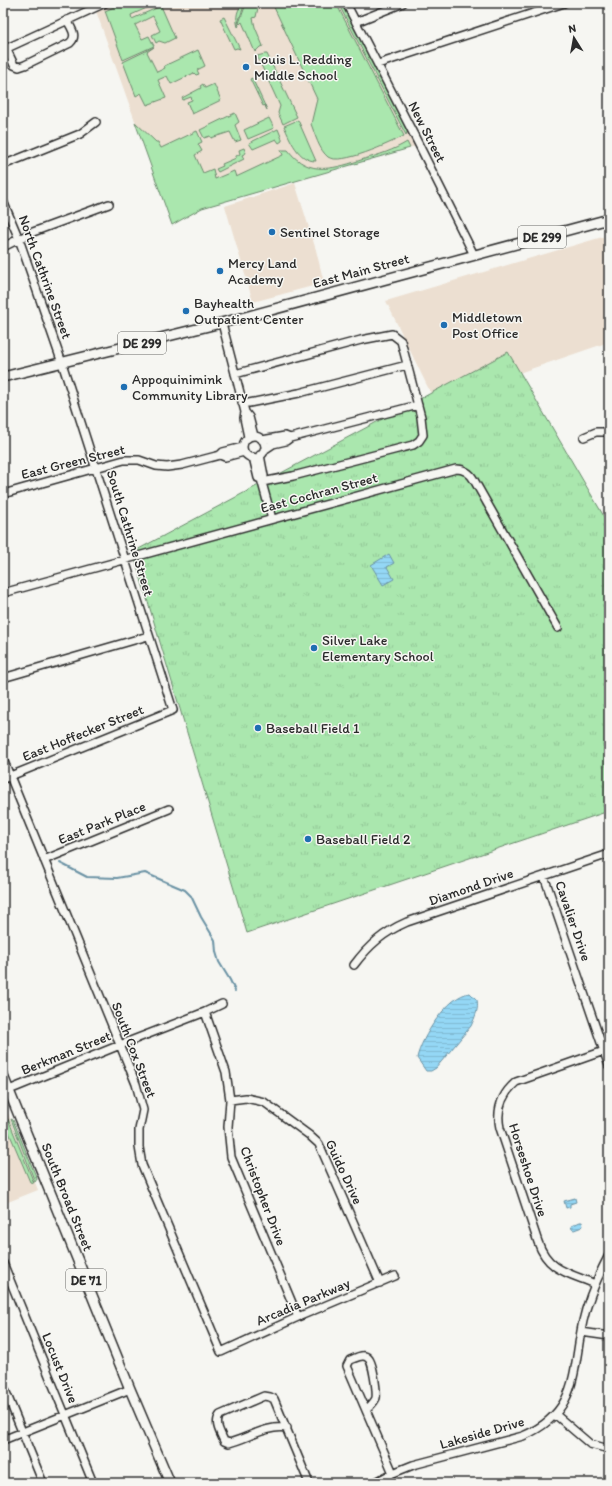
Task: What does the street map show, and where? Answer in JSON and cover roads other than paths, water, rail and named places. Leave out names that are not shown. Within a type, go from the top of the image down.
[{"type":"main road","name":"East Main Street","points":[[3,377],[222,323],[609,219]]},
{"type":"main road","name":"South Broad Street","points":[[3,1076],[130,1389],[170,1483]]},
{"type":"street","points":[[67,20],[75,35],[74,40],[25,65],[19,67],[14,65],[4,49],[97,5],[105,3]]},
{"type":"street","name":"New Street","points":[[346,3],[474,255]]},
{"type":"street","points":[[356,22],[403,3]]},
{"type":"street","points":[[378,64],[564,3]]},
{"type":"street","points":[[3,165],[80,134],[96,122]]},
{"type":"street","name":"North Cathrine Street","points":[[3,201],[19,239],[62,362]]},
{"type":"street","points":[[3,247],[33,232],[110,204]]},
{"type":"street","points":[[222,323],[242,403],[249,418],[251,437]]},
{"type":"street","points":[[234,374],[362,340],[392,334],[401,341],[418,405],[423,435],[419,441],[413,445],[293,476],[262,480]]},
{"type":"street","name":"South Cathrine Street","points":[[62,362],[126,560],[148,636],[173,710]]},
{"type":"street","points":[[242,403],[249,403],[298,393],[407,365]]},
{"type":"street","points":[[290,438],[285,436],[262,440],[251,437],[244,441],[243,449],[250,457],[259,454],[272,444],[286,441],[290,438],[418,405]]},
{"type":"street","points":[[584,437],[596,432],[609,432]]},
{"type":"street","points":[[262,440],[259,454],[258,478],[262,480],[272,519]]},
{"type":"street","name":"East Green Street","points":[[3,494],[124,460],[139,460],[156,466],[174,467],[220,455],[223,452],[243,449]]},
{"type":"street","name":"East Cochran Street","points":[[3,593],[456,469],[465,470],[474,480],[558,628]]},
{"type":"street","points":[[3,678],[148,636]]},
{"type":"street","name":"East Hoffecker Street","points":[[6,778],[173,710]]},
{"type":"street","name":"South Cox Street","points":[[3,759],[6,778],[44,860],[136,1084],[143,1110],[139,1130],[138,1147],[142,1165],[221,1352]]},
{"type":"street","name":"East Park Place","points":[[44,860],[169,809]]},
{"type":"street","name":"Diamond Drive","points":[[354,965],[372,944],[388,931],[397,927],[609,854]]},
{"type":"street","name":"Cavalier Drive","points":[[544,876],[609,1066]]},
{"type":"street","name":"Berkman Street","points":[[9,1090],[222,1004]]},
{"type":"street","name":"Christopher Drive","points":[[205,1012],[226,1072],[230,1100],[228,1127],[231,1157],[298,1317]]},
{"type":"street","name":"Horseshoe Drive","points":[[595,1284],[554,1266],[544,1257],[500,1128],[498,1114],[499,1106],[506,1092],[516,1082],[604,1051]]},
{"type":"street","name":"Guido Drive","points":[[230,1100],[246,1098],[264,1102],[319,1144],[380,1283]]},
{"type":"street","name":"Lakeside Drive","points":[[374,1483],[392,1473],[413,1465],[523,1436],[540,1428],[556,1415],[572,1387],[581,1332],[587,1308],[595,1284],[609,1255]]},
{"type":"street","name":"Locust Drive","points":[[3,1263],[93,1483]]},
{"type":"street","name":"Arcadia Parkway","points":[[221,1352],[298,1317],[395,1276]]},
{"type":"street","points":[[581,1332],[609,1336]]},
{"type":"street","points":[[366,1410],[373,1404],[376,1396],[372,1363],[368,1358],[362,1356],[350,1360],[348,1366],[366,1410],[392,1473]]},
{"type":"street","points":[[3,1385],[43,1483]]},
{"type":"street","points":[[3,1440],[130,1389]]},
{"type":"street","points":[[287,1428],[270,1428],[229,1443],[224,1441],[216,1424],[220,1415],[264,1396],[274,1399],[287,1428],[309,1483]]},
{"type":"street","points":[[556,1415],[590,1444],[609,1449]]},
{"type":"water","points":[[389,554],[394,563],[387,567],[394,579],[383,585],[371,565]]},
{"type":"water","points":[[470,993],[477,1000],[476,1013],[471,1026],[436,1068],[431,1071],[426,1071],[417,1058],[430,1029],[453,1001]]},
{"type":"water","points":[[575,1198],[576,1202],[570,1204],[570,1207],[566,1208],[564,1201]]},
{"type":"water","points":[[582,1222],[582,1227],[574,1230],[572,1229],[571,1226]]},
{"type":"waterway","points":[[60,863],[87,877],[117,878],[145,873],[185,890],[191,896],[201,917],[215,940],[219,962],[235,991]]},
{"type":"place","name":"Louis L. Redding Middle School","points":[[246,67]]},
{"type":"place","name":"Sentinel Storage","points":[[272,232]]},
{"type":"place","name":"Mercy Land Academy","points":[[220,271]]},
{"type":"place","name":"Bayhealth Outpatient Center","points":[[186,311]]},
{"type":"place","name":"Middletown Post Office","points":[[444,325]]},
{"type":"place","name":"Appoquinimink Community Library","points":[[124,387]]},
{"type":"place","name":"Silver Lake Elementary School","points":[[314,648]]},
{"type":"place","name":"Baseball Field 1","points":[[258,728]]},
{"type":"place","name":"Baseball Field 2","points":[[308,839]]}]
